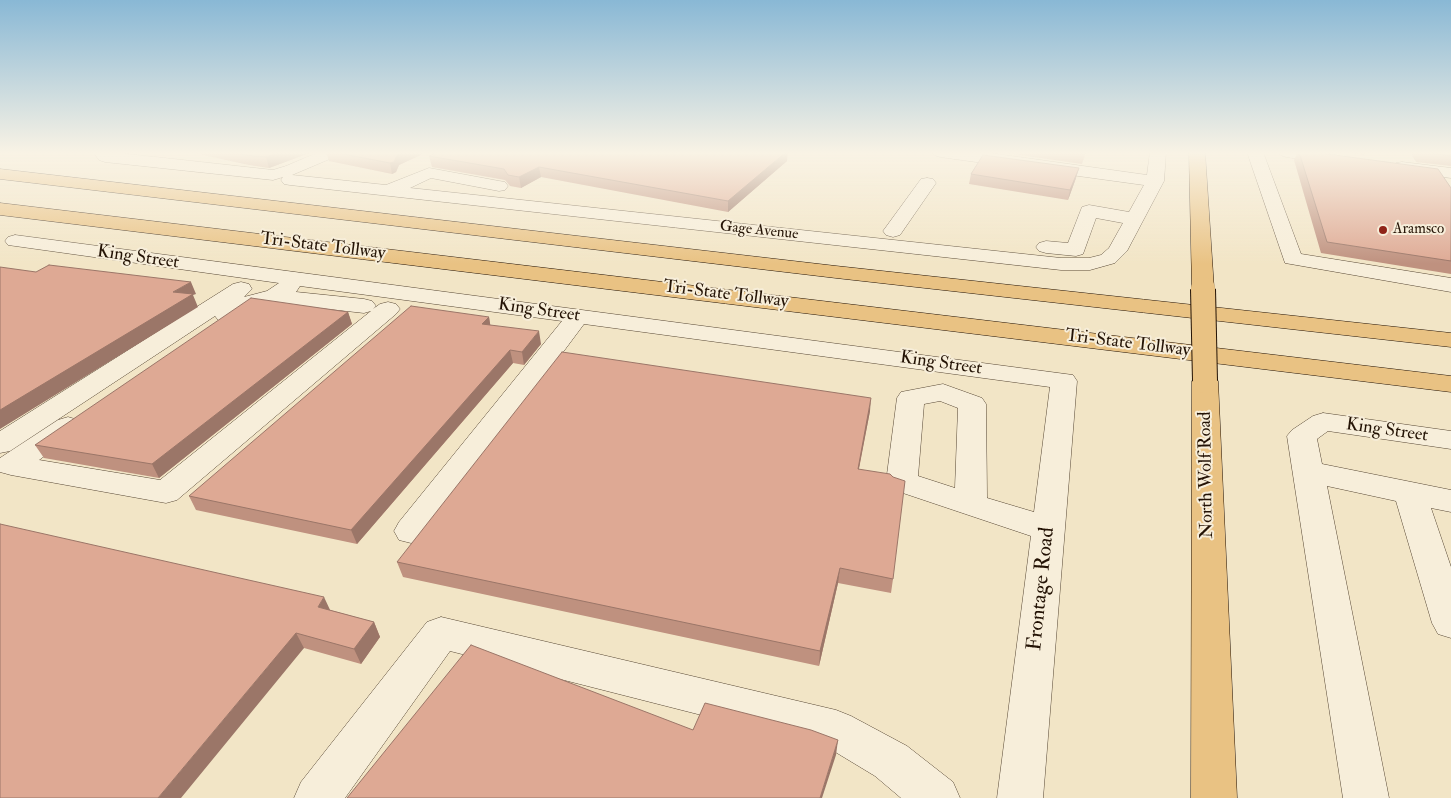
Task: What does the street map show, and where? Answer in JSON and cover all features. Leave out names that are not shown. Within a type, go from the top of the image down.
[{"type":"main road","name":"Tri-State Tollway","points":[[130,189],[836,272],[1451,340]]},
{"type":"main road","name":"North Wolf Road","points":[[1199,189],[1203,290],[1214,798]]},
{"type":"main road","name":"Tri-State Tollway","points":[[0,209],[1451,384]]},
{"type":"street","name":"Gage Avenue","points":[[370,189],[505,195],[712,222],[740,218],[842,228],[835,239],[888,238]]},
{"type":"street","points":[[388,191],[392,189]]},
{"type":"street","points":[[485,189],[505,195]]},
{"type":"street","points":[[888,238],[922,189]]},
{"type":"street","points":[[1103,189],[1099,200],[1138,214]]},
{"type":"street","points":[[888,238],[1061,264],[1090,264],[1108,259],[1117,251],[1151,189]]},
{"type":"street","points":[[1268,189],[1292,259],[1451,285]]},
{"type":"street","points":[[888,238],[1076,250],[1089,211],[1138,214]]},
{"type":"street","name":"King Street","points":[[15,241],[269,285],[299,279],[397,301],[578,316],[943,379],[1064,381]]},
{"type":"street","points":[[269,285],[247,303],[11,465],[166,492],[397,301]]},
{"type":"street","points":[[0,444],[269,285],[397,301]]},
{"type":"street","points":[[411,531],[578,316]]},
{"type":"street","points":[[971,504],[972,404],[943,379],[911,398],[902,482],[1048,529]]},
{"type":"street","name":"Frontage Road","points":[[1020,798],[1064,381]]},
{"type":"street","name":"King Street","points":[[1309,472],[1302,436],[1322,422],[1451,440]]},
{"type":"street","points":[[1366,798],[1309,472],[1451,501]]},
{"type":"street","points":[[1410,493],[1451,623]]},
{"type":"street","points":[[317,798],[440,633],[836,730],[891,761],[925,794]]},
{"type":"building","points":[[663,189],[742,189],[728,201]]},
{"type":"building","name":"Aramsco","points":[[1311,189],[1451,189],[1451,261],[1327,242]]},
{"type":"building","points":[[49,265],[191,282],[173,292],[193,294],[0,410],[0,267],[36,272]]},
{"type":"building","points":[[251,298],[348,312],[152,464],[35,445]]},
{"type":"building","points":[[411,306],[489,317],[482,324],[539,331],[522,352],[510,350],[351,530],[189,496]]},
{"type":"building","points":[[562,352],[871,398],[858,469],[890,474],[905,481],[893,579],[840,568],[820,651],[397,562]]},
{"type":"building","points":[[0,524],[324,597],[318,607],[374,622],[354,649],[296,633],[158,798],[0,798]]},
{"type":"building","points":[[471,645],[693,730],[705,703],[811,730],[838,740],[820,798],[347,798]]},
{"type":"place","name":"Aramsco","points":[[1383,230]]}]
